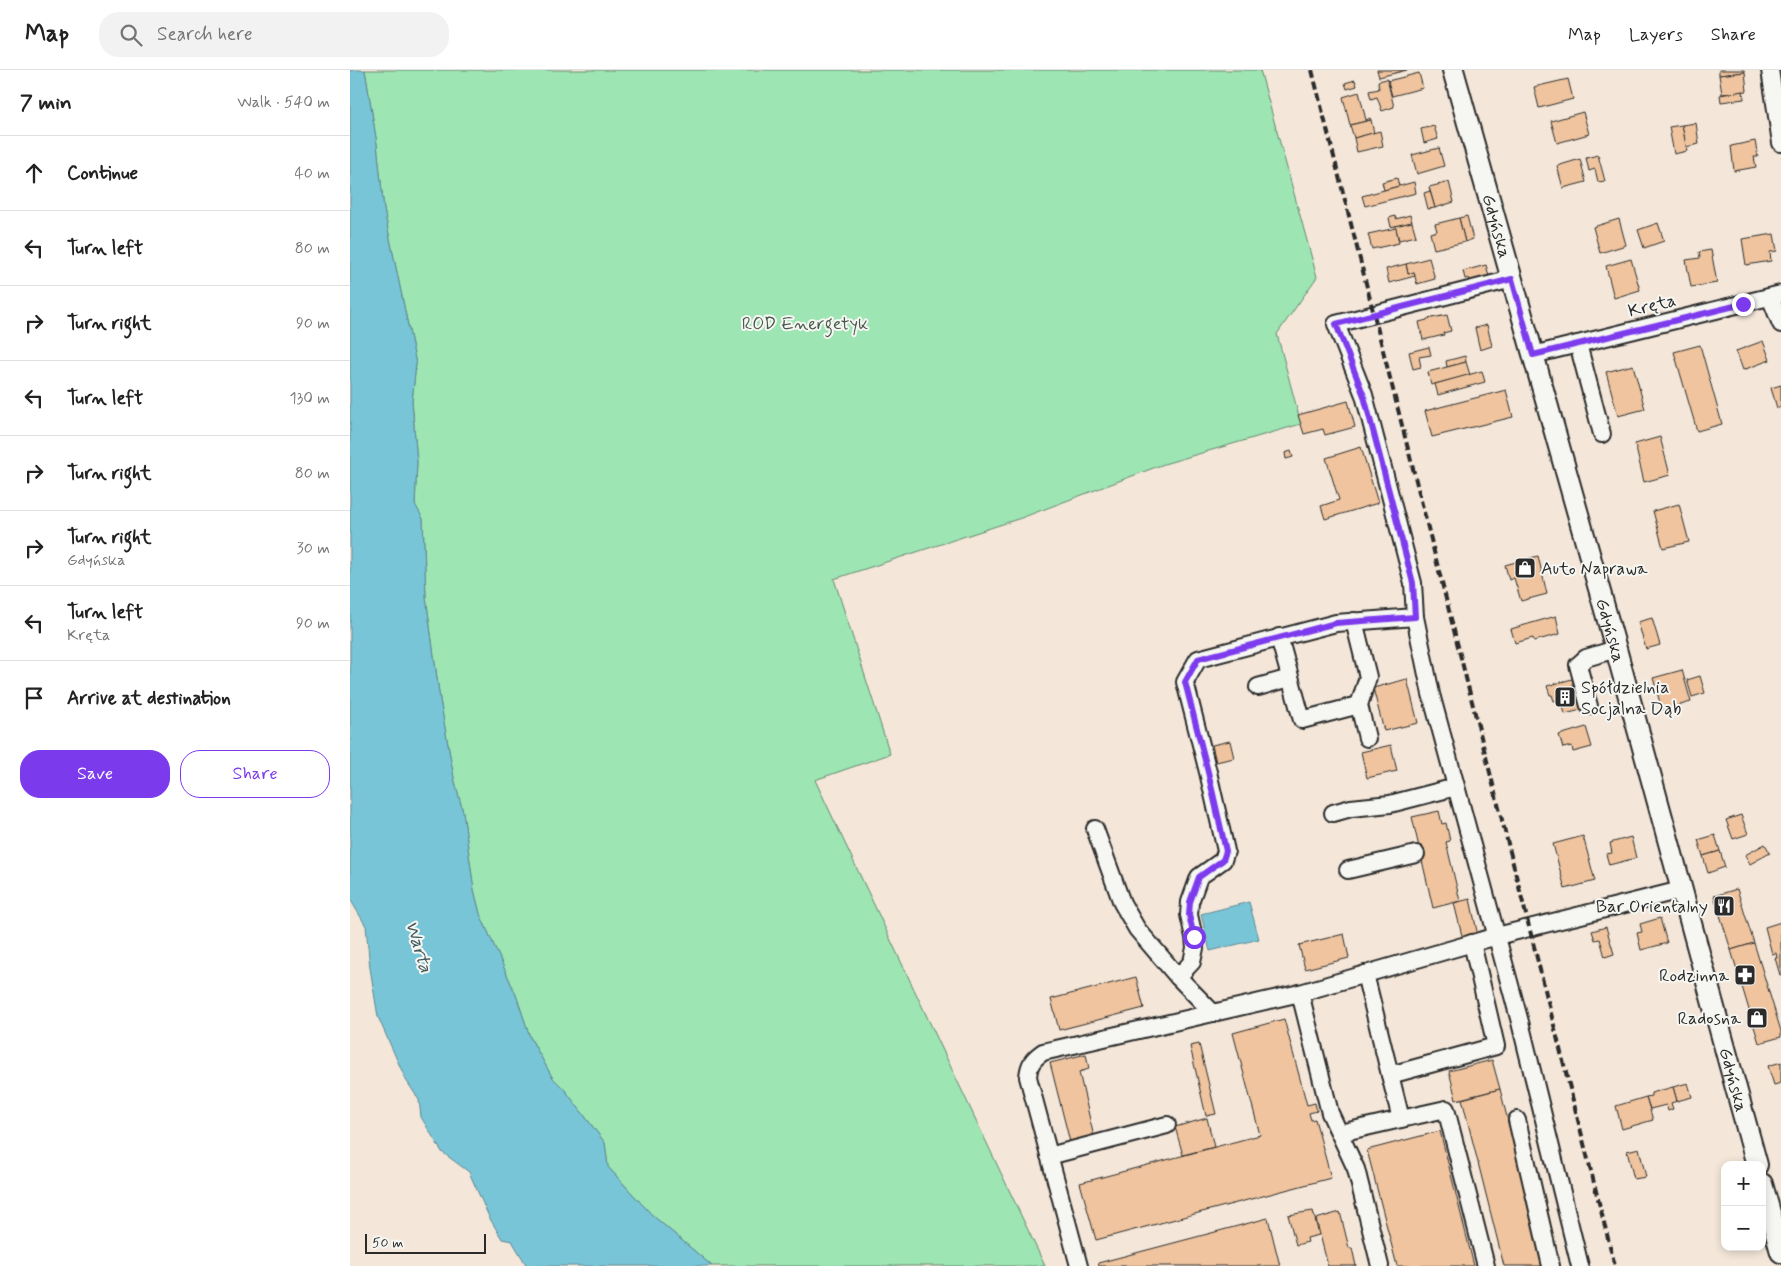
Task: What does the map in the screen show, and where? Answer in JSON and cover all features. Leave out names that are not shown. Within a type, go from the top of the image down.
[{"type":"main road","name":"Gdyńska","points":[[1453,70],[1616,649],[1756,1161]]},
{"type":"main road","points":[[1766,1198],[1781,1252]]},
{"type":"street","points":[[1770,70],[1781,143]]},
{"type":"street","points":[[1512,279],[1336,324],[1364,396],[1413,583],[1415,617],[1431,694],[1520,1022],[1580,1266]]},
{"type":"street","points":[[1776,296],[1781,324]]},
{"type":"street","name":"Kręta","points":[[1533,355],[1776,296]]},
{"type":"street","points":[[1578,344],[1602,434]]},
{"type":"street","points":[[1178,976],[1192,962],[1194,937],[1189,915],[1190,902],[1199,877],[1223,860],[1226,851],[1185,682],[1198,659],[1336,623],[1415,617]]},
{"type":"street","points":[[1354,622],[1368,677],[1359,706],[1367,738]]},
{"type":"street","points":[[1279,637],[1302,720],[1359,706]]},
{"type":"street","points":[[1589,706],[1578,665],[1586,658],[1616,649]]},
{"type":"street","points":[[1258,687],[1290,678]]},
{"type":"street","points":[[1333,813],[1351,808],[1390,804],[1456,787]]},
{"type":"street","points":[[1096,829],[1122,903],[1137,928],[1213,1013]]},
{"type":"street","points":[[1348,870],[1416,854]]},
{"type":"street","points":[[1079,1266],[1028,1077],[1029,1067],[1034,1059],[1043,1052],[1300,993],[1497,936],[1681,890]]},
{"type":"street","points":[[1390,1075],[1496,1046],[1472,943]]},
{"type":"street","points":[[1365,974],[1401,1119]]},
{"type":"street","points":[[1300,993],[1330,1113],[1356,1169],[1380,1266]]},
{"type":"street","points":[[1340,1133],[1446,1109],[1486,1266]]},
{"type":"street","points":[[1517,1120],[1551,1266]]},
{"type":"street","points":[[1049,1156],[1167,1125]]},
{"type":"green space","name":"ROD Energetyk","points":[[365,70],[1260,70],[1317,277],[1277,334],[1301,424],[1164,464],[1021,518],[834,579],[890,754],[815,780],[1045,1266],[712,1266],[651,1214],[608,1167],[605,1143],[565,1090],[552,1077],[530,1037],[516,995],[480,914],[474,890],[463,812],[454,778],[440,700],[426,597],[423,519],[415,505],[417,463],[412,401],[416,364],[384,210],[377,144]]},
{"type":"water","name":"Warta","points":[[350,70],[365,70],[377,144],[384,210],[416,364],[412,401],[417,463],[415,504],[423,519],[426,597],[440,700],[454,778],[463,812],[474,890],[480,914],[516,995],[530,1037],[552,1077],[565,1090],[605,1143],[608,1167],[651,1214],[712,1266],[527,1266],[512,1241],[502,1239],[489,1217],[469,1172],[442,1152],[421,1117],[419,1100],[406,1080],[378,1017],[370,968],[366,926],[350,899]]},
{"type":"water","points":[[1249,902],[1259,939],[1210,951],[1201,914]]},
{"type":"building","points":[[1377,70],[1407,70],[1379,77]]},
{"type":"building","points":[[1719,70],[1744,70],[1745,72],[1719,75]]},
{"type":"building","points":[[1745,72],[1747,91],[1722,94],[1719,75]]},
{"type":"building","points":[[1419,73],[1423,88],[1392,96],[1388,81]]},
{"type":"building","points":[[1387,79],[1394,107],[1382,111],[1377,97],[1371,99],[1369,91],[1379,89],[1378,81]]},
{"type":"building","points":[[1568,79],[1573,99],[1539,108],[1534,87]]},
{"type":"building","points":[[1355,80],[1357,86],[1347,89],[1345,83]]},
{"type":"building","points":[[1743,91],[1744,99],[1721,102],[1720,95]]},
{"type":"building","points":[[1359,92],[1366,120],[1370,118],[1371,120],[1350,125],[1343,97]]},
{"type":"building","points":[[1583,112],[1589,134],[1557,143],[1551,121]]},
{"type":"building","points":[[1371,120],[1374,133],[1354,138],[1350,125]]},
{"type":"building","points":[[1696,123],[1699,144],[1686,147],[1682,125]]},
{"type":"building","points":[[1682,125],[1687,151],[1674,154],[1669,127]]},
{"type":"building","points":[[1434,126],[1438,139],[1424,143],[1421,129]]},
{"type":"building","points":[[1380,131],[1383,146],[1357,152],[1354,138]]},
{"type":"building","points":[[1755,141],[1758,157],[1754,157],[1756,167],[1734,171],[1731,146]]},
{"type":"building","points":[[1439,148],[1444,166],[1417,174],[1412,155]]},
{"type":"building","points":[[1598,155],[1605,181],[1598,182],[1595,169],[1589,171],[1586,158]]},
{"type":"building","points":[[1580,159],[1586,182],[1563,188],[1557,166]]},
{"type":"building","points":[[1397,178],[1399,186],[1384,190],[1382,182]]},
{"type":"building","points":[[1414,182],[1416,193],[1365,206],[1362,196]]},
{"type":"building","points":[[1449,182],[1454,202],[1435,208],[1429,187]]},
{"type":"building","points":[[1430,191],[1435,208],[1428,209],[1424,193]]},
{"type":"building","points":[[1410,215],[1412,222],[1391,227],[1389,218],[1395,216],[1396,219]]},
{"type":"building","points":[[1467,216],[1473,239],[1465,242],[1459,218]]},
{"type":"building","points":[[1459,218],[1465,242],[1434,249],[1430,233],[1437,231],[1435,224]]},
{"type":"building","points":[[1619,219],[1626,245],[1600,253],[1593,227]]},
{"type":"building","points":[[1412,222],[1416,236],[1399,240],[1395,226]]},
{"type":"building","points":[[1658,223],[1664,241],[1644,248],[1638,230]]},
{"type":"building","points":[[1396,228],[1399,243],[1372,249],[1368,234]]},
{"type":"building","points":[[1774,234],[1777,251],[1770,252],[1771,261],[1746,265],[1742,239]]},
{"type":"building","points":[[1711,250],[1717,283],[1691,287],[1686,260],[1700,258],[1699,252]]},
{"type":"building","points":[[1429,258],[1435,279],[1417,284],[1414,273],[1408,274],[1406,264]]},
{"type":"building","points":[[1631,259],[1640,290],[1614,298],[1606,266]]},
{"type":"building","points":[[1406,264],[1408,274],[1414,273],[1415,276],[1389,283],[1386,269]]},
{"type":"building","points":[[1486,265],[1489,276],[1470,281],[1469,278],[1465,279],[1463,271]]},
{"type":"building","points":[[1447,315],[1451,331],[1443,333],[1444,335],[1423,340],[1419,322]]},
{"type":"building","points":[[1487,325],[1492,346],[1480,350],[1475,328]]},
{"type":"building","points":[[1763,341],[1770,360],[1743,370],[1736,351]]},
{"type":"building","points":[[1700,345],[1722,424],[1697,431],[1674,352]]},
{"type":"building","points":[[1429,347],[1431,355],[1419,357],[1421,367],[1413,369],[1409,352]]},
{"type":"building","points":[[1465,356],[1466,362],[1447,367],[1446,361]]},
{"type":"building","points":[[1466,362],[1470,375],[1431,385],[1428,372]]},
{"type":"building","points":[[1633,365],[1645,409],[1618,416],[1606,372]]},
{"type":"building","points":[[1482,371],[1485,382],[1438,395],[1435,384]]},
{"type":"building","points":[[1781,385],[1781,406],[1777,408],[1771,388]]},
{"type":"building","points":[[1506,390],[1513,417],[1432,437],[1425,411]]},
{"type":"building","points":[[1348,401],[1355,427],[1325,435],[1323,429],[1304,434],[1298,415]]},
{"type":"building","points":[[1660,437],[1670,475],[1644,482],[1635,444]]},
{"type":"building","points":[[1361,447],[1378,503],[1325,519],[1321,506],[1339,500],[1326,458]]},
{"type":"building","points":[[1291,451],[1293,457],[1286,459],[1285,453]]},
{"type":"building","points":[[1679,504],[1689,542],[1663,548],[1653,511]]},
{"type":"building","points":[[1538,556],[1547,594],[1521,601],[1514,578],[1509,580],[1505,565]]},
{"type":"building","points":[[1556,616],[1560,634],[1534,641],[1533,638],[1515,643],[1511,629]]},
{"type":"building","points":[[1652,618],[1660,645],[1646,649],[1638,622]]},
{"type":"building","points":[[1682,670],[1691,702],[1662,710],[1653,678]]},
{"type":"building","points":[[1700,676],[1705,693],[1692,697],[1687,680]]},
{"type":"building","points":[[1407,679],[1418,723],[1384,731],[1373,688]]},
{"type":"building","name":"Spółdzielnia Socjalna Dąb","points":[[1572,679],[1581,710],[1565,714],[1561,699],[1554,701],[1547,686]]},
{"type":"building","points":[[1586,727],[1592,747],[1573,752],[1572,746],[1563,748],[1559,735]]},
{"type":"building","points":[[1230,741],[1234,758],[1216,762],[1212,745]]},
{"type":"building","points":[[1391,745],[1397,771],[1367,778],[1361,752]]},
{"type":"building","points":[[1439,811],[1442,824],[1446,823],[1450,841],[1446,842],[1460,901],[1433,908],[1412,817]]},
{"type":"building","points":[[1741,815],[1748,834],[1733,839],[1726,820]]},
{"type":"building","points":[[1715,835],[1720,851],[1703,856],[1698,840]]},
{"type":"building","points":[[1583,836],[1595,881],[1565,889],[1553,844]]},
{"type":"building","points":[[1631,837],[1636,858],[1609,865],[1606,854],[1612,853],[1610,843]]},
{"type":"building","points":[[1765,844],[1770,853],[1750,864],[1745,855]]},
{"type":"building","points":[[1720,851],[1725,867],[1708,873],[1703,856]]},
{"type":"building","points":[[1737,889],[1754,943],[1731,950],[1714,896]]},
{"type":"building","points":[[1470,899],[1478,936],[1463,940],[1454,903]]},
{"type":"building","points":[[1660,918],[1667,943],[1641,950],[1637,933],[1642,932],[1640,924]]},
{"type":"building","points":[[1781,922],[1780,975],[1775,958],[1777,958],[1776,953],[1772,954],[1765,927]]},
{"type":"building","points":[[1606,927],[1614,954],[1605,957],[1600,939],[1595,940],[1592,931]]},
{"type":"building","points":[[1344,934],[1349,958],[1305,969],[1299,945]]},
{"type":"building","points":[[1754,943],[1781,1031],[1781,1037],[1759,1043],[1731,950]]},
{"type":"building","points":[[1136,977],[1144,1008],[1059,1030],[1051,999]]},
{"type":"building","points":[[1284,1019],[1307,1105],[1315,1103],[1317,1111],[1309,1113],[1311,1120],[1315,1119],[1331,1178],[1096,1240],[1080,1183],[1260,1135],[1233,1033]]},
{"type":"building","points":[[1199,1044],[1216,1114],[1206,1116],[1190,1046]]},
{"type":"building","points":[[1086,1054],[1089,1069],[1079,1072],[1094,1137],[1070,1142],[1050,1063]]},
{"type":"building","points":[[1492,1060],[1500,1089],[1456,1100],[1449,1071]]},
{"type":"building","points":[[1781,1062],[1781,1083],[1774,1085],[1768,1066]]},
{"type":"building","points":[[1688,1083],[1692,1097],[1677,1101],[1673,1087]]},
{"type":"building","points":[[1673,1087],[1677,1101],[1671,1103],[1673,1109],[1668,1111],[1666,1105],[1650,1109],[1646,1097],[1651,1096],[1651,1093]]},
{"type":"building","points":[[1500,1089],[1544,1266],[1504,1266],[1462,1099]]},
{"type":"building","points":[[1646,1097],[1653,1120],[1622,1129],[1616,1106]]},
{"type":"building","points":[[1207,1118],[1214,1147],[1183,1155],[1175,1127]]},
{"type":"building","points":[[1440,1131],[1474,1266],[1397,1266],[1367,1150]]},
{"type":"building","points":[[1639,1148],[1646,1177],[1634,1179],[1627,1151]]},
{"type":"building","points":[[1313,1211],[1319,1235],[1307,1238],[1308,1242],[1296,1245],[1288,1215]]},
{"type":"building","points":[[1340,1212],[1349,1248],[1352,1248],[1356,1266],[1328,1266],[1316,1219]]},
{"type":"building","points":[[1268,1218],[1280,1266],[1099,1266],[1098,1263]]},
{"type":"railway","points":[[1312,70],[1615,1266]]},
{"type":"place","name":"Auto Naprawa","points":[[1525,568]]},
{"type":"place","name":"Spółdzielnia Socjalna Dąb","points":[[1565,697]]},
{"type":"place","name":"Bar Orientalny","points":[[1724,906]]},
{"type":"place","name":"Rodzinna","points":[[1745,975]]},
{"type":"place","name":"Radosna","points":[[1757,1018]]},
{"type":"route","points":[[1194,937],[1189,915],[1190,902],[1199,877],[1223,860],[1226,851],[1185,682],[1198,659],[1336,623],[1415,617],[1413,583],[1364,396],[1336,324],[1512,279],[1533,355],[1743,304]]}]
